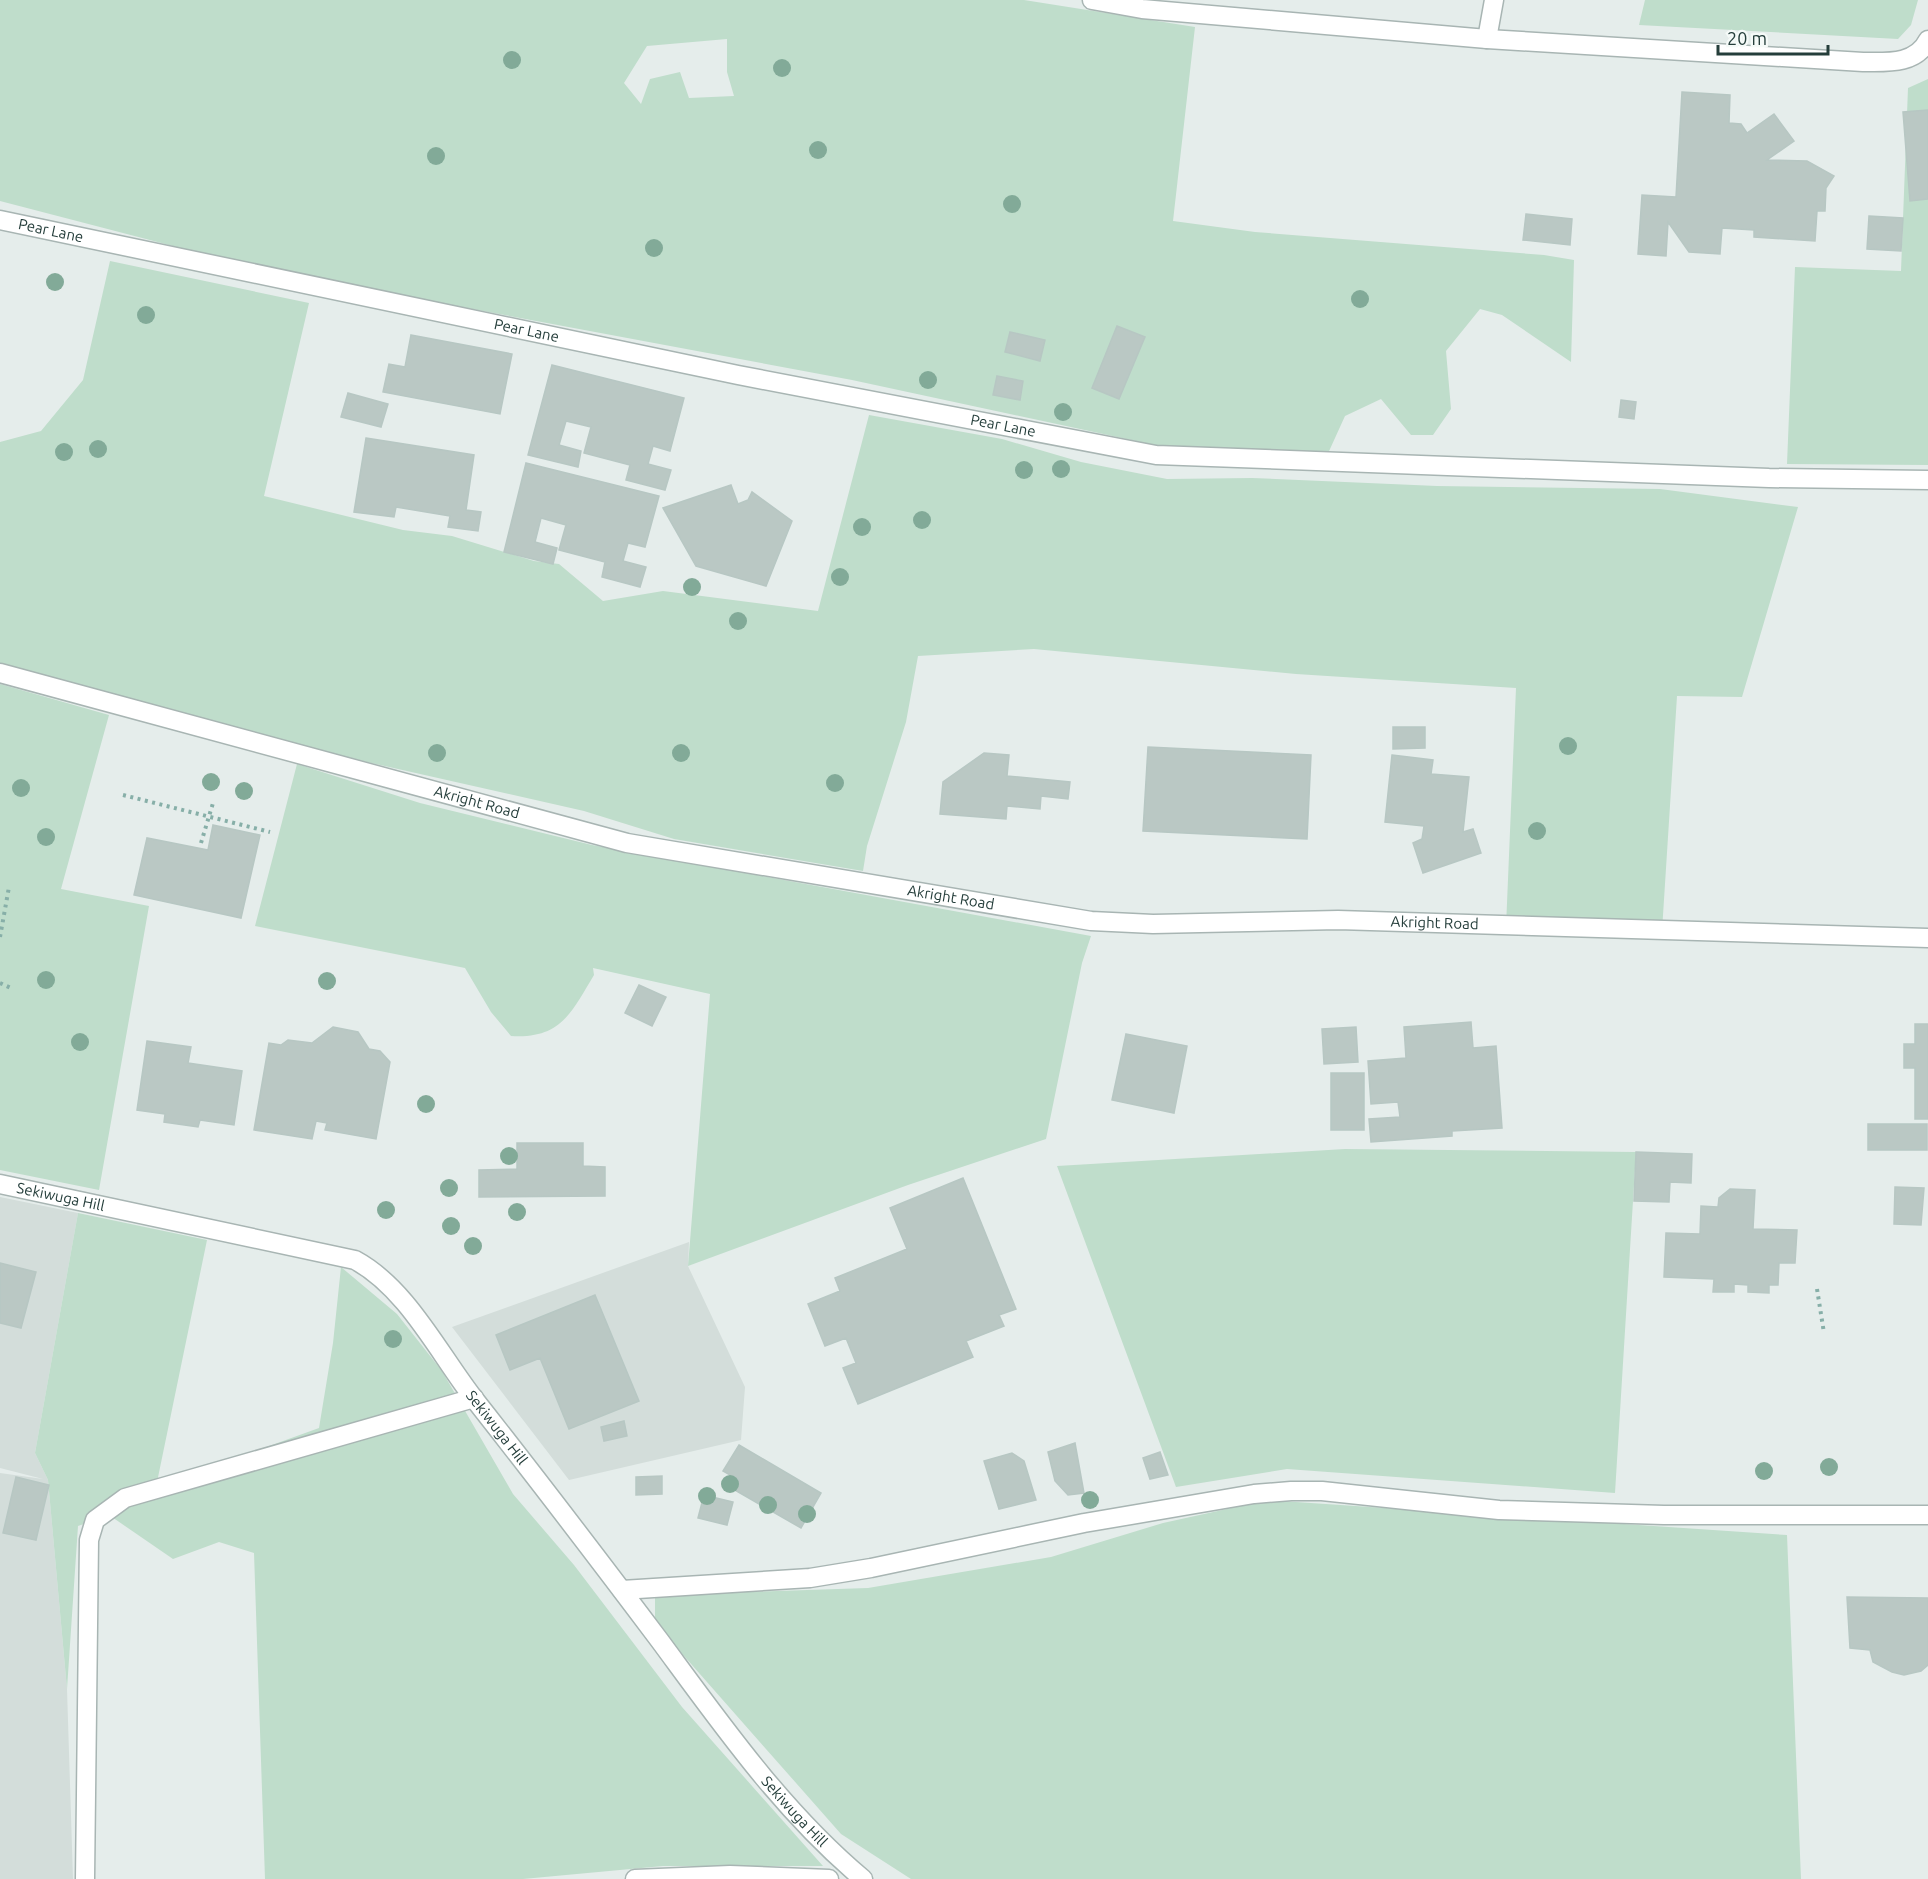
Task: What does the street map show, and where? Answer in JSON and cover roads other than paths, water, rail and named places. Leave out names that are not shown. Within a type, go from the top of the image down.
[{"type":"street","points":[[1092,0],[1142,9],[1487,39],[1863,62],[1902,62],[1926,45],[1928,40]]},
{"type":"street","points":[[1487,39],[1494,0]]},
{"type":"street","name":"Pear Lane","points":[[0,220],[714,370],[1055,438],[1156,455],[1757,478],[1928,480]]},
{"type":"street","name":"Akright Road","points":[[0,673],[627,843],[1091,921],[1153,924],[1338,920],[1928,938]]},
{"type":"street","name":"Sekiwuga Hill","points":[[0,1184],[355,1260],[369,1267],[387,1284],[433,1340],[474,1398],[526,1462],[748,1760],[810,1832],[863,1879]]},
{"type":"street","points":[[85,1879],[89,1540],[95,1521],[125,1498],[474,1398]]},
{"type":"street","points":[[621,1590],[820,1576],[871,1568],[1084,1523],[1254,1494],[1291,1491],[1322,1491],[1499,1510],[1676,1515],[1928,1515]]},
{"type":"street","points":[[636,1879],[730,1875],[829,1879]]}]
